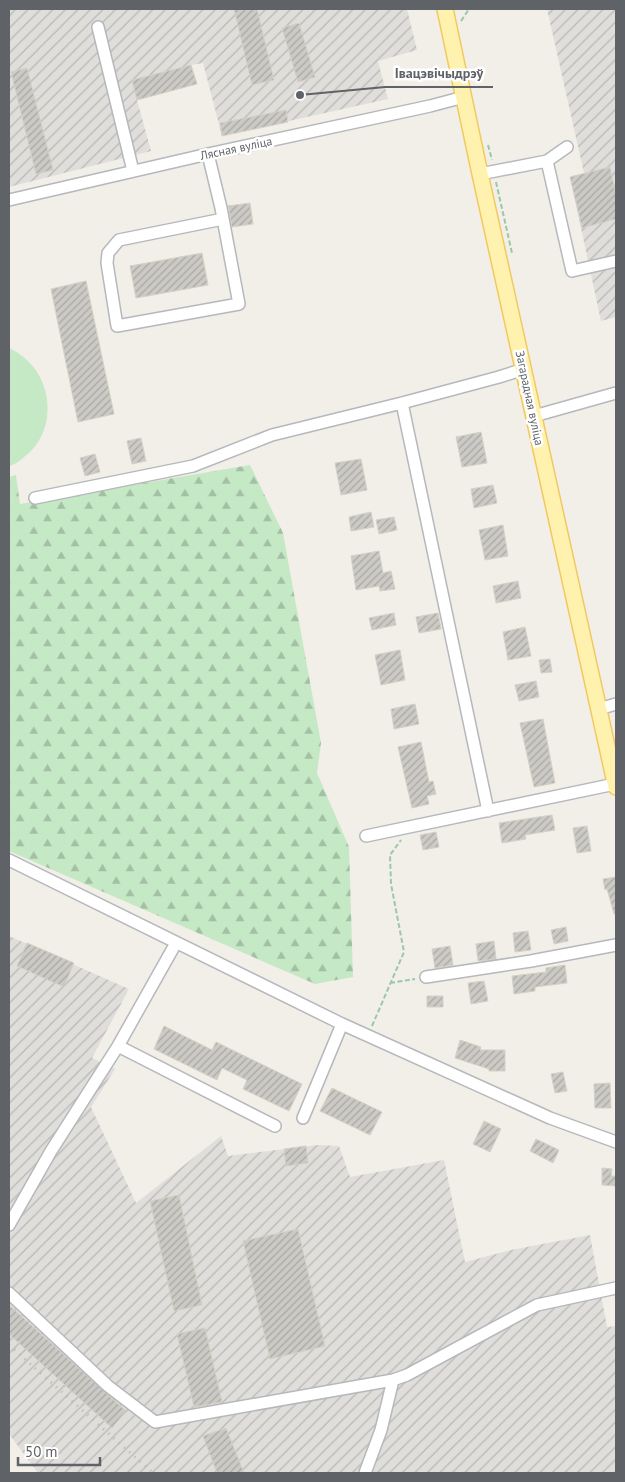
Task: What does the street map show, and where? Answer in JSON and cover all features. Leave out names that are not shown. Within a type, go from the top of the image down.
[{"type":"main road","name":"Загарадная вуліца","points":[[450,11],[464,98],[487,172],[524,369],[616,786]]},
{"type":"street","points":[[98,27],[133,171]]},
{"type":"street","name":"Лясная вуліца","points":[[9,200],[464,98]]},
{"type":"street","points":[[487,172],[547,161],[567,147]]},
{"type":"street","points":[[208,154],[223,219],[239,304],[118,326],[107,264],[108,253],[119,240],[223,219]]},
{"type":"street","points":[[547,161],[572,271],[616,261]]},
{"type":"street","points":[[35,498],[193,466],[272,436],[402,403],[524,369]]},
{"type":"street","points":[[534,416],[616,393]]},
{"type":"street","points":[[402,403],[488,811]]},
{"type":"street","points":[[599,709],[616,704]]},
{"type":"street","points":[[366,836],[616,786]]},
{"type":"street","points":[[9,860],[342,1024],[550,1118],[616,1142]]},
{"type":"street","points":[[9,1224],[51,1151],[118,1046],[176,943]]},
{"type":"street","points":[[426,977],[616,945]]},
{"type":"street","points":[[303,1118],[342,1024]]},
{"type":"street","points":[[118,1046],[275,1126]]},
{"type":"street","points":[[9,1293],[108,1386],[155,1422],[393,1380],[407,1375],[536,1305],[616,1288]]},
{"type":"street","points":[[365,1473],[381,1430],[393,1380]]},
{"type":"path","points":[[450,11],[461,21],[469,9]]},
{"type":"path","points":[[488,142],[487,172],[513,257]]},
{"type":"path","points":[[368,1035],[404,952],[391,884],[390,855],[412,826]]},
{"type":"path","points":[[390,982],[426,977]]},
{"type":"shaded area","points":[[9,9],[407,9],[417,50],[378,61],[388,99],[222,136],[203,63],[191,65],[137,100],[151,151],[9,187]]},
{"type":"shaded area","points":[[547,9],[616,9],[616,317],[601,321],[570,177],[584,173]]},
{"type":"shaded area","points":[[9,936],[129,989],[92,1058],[115,1069],[91,1107],[136,1203],[221,1136],[228,1156],[318,1145],[339,1146],[350,1177],[444,1160],[465,1262],[511,1250],[590,1235],[607,1327],[616,1326],[616,1473],[38,1473],[9,1434]]},
{"type":"green space","points":[[9,348],[22,356],[40,377],[48,404],[44,431],[37,443],[28,454],[17,463],[9,466]]},
{"type":"green space","points":[[250,465],[283,533],[321,743],[317,773],[349,847],[353,977],[315,984],[9,851],[9,477],[16,475],[20,504]]},
{"type":"building","points":[[234,9],[257,9],[274,80],[252,85]]},
{"type":"building","points":[[299,23],[315,77],[298,82],[282,28]]},
{"type":"building","points":[[191,65],[197,84],[137,100],[132,80]]},
{"type":"building","points":[[27,68],[53,170],[36,174],[11,72]]},
{"type":"building","points":[[286,110],[288,122],[222,136],[220,123]]},
{"type":"building","points":[[610,167],[616,196],[616,219],[582,228],[570,177]]},
{"type":"building","points":[[250,203],[253,224],[232,227],[228,206]]},
{"type":"building","points":[[202,253],[208,285],[136,298],[130,266]]},
{"type":"building","points":[[86,281],[114,414],[78,422],[51,289]]},
{"type":"building","points":[[481,432],[487,463],[462,467],[456,437]]},
{"type":"building","points":[[141,438],[146,461],[132,464],[127,441]]},
{"type":"building","points":[[95,454],[100,472],[85,476],[80,458]]},
{"type":"building","points":[[361,459],[367,490],[341,495],[335,463]]},
{"type":"building","points":[[493,485],[497,503],[474,508],[471,489]]},
{"type":"building","points":[[371,512],[374,527],[351,531],[349,517]]},
{"type":"building","points":[[394,517],[397,530],[379,534],[376,520]]},
{"type":"building","points":[[503,525],[508,556],[485,560],[479,530]]},
{"type":"building","points":[[379,551],[383,573],[391,571],[395,589],[380,591],[379,586],[356,590],[351,556]]},
{"type":"building","points":[[518,581],[521,598],[496,603],[493,586]]},
{"type":"building","points":[[394,613],[396,625],[372,630],[369,618]]},
{"type":"building","points":[[438,613],[441,629],[419,633],[416,617]]},
{"type":"building","points":[[525,627],[531,656],[508,660],[503,632]]},
{"type":"building","points":[[400,650],[405,680],[381,685],[375,655]]},
{"type":"building","points":[[550,659],[552,672],[541,673],[539,660]]},
{"type":"building","points":[[536,681],[539,697],[519,701],[515,685]]},
{"type":"building","points":[[415,704],[419,724],[394,729],[391,709]]},
{"type":"building","points":[[543,719],[555,783],[534,787],[520,723]]},
{"type":"building","points":[[421,742],[429,782],[433,781],[436,794],[427,796],[429,804],[412,808],[398,747]]},
{"type":"building","points":[[552,815],[555,830],[525,835],[526,839],[502,843],[499,823]]},
{"type":"building","points":[[587,826],[591,851],[577,853],[573,828]]},
{"type":"building","points":[[436,832],[439,847],[423,850],[420,835]]},
{"type":"building","points":[[616,877],[616,914],[614,914],[603,879]]},
{"type":"building","points":[[566,927],[568,941],[554,944],[551,930]]},
{"type":"building","points":[[528,931],[531,950],[515,952],[513,933]]},
{"type":"building","points":[[494,941],[496,959],[478,961],[476,944]]},
{"type":"building","points":[[27,943],[74,963],[64,987],[17,966]]},
{"type":"building","points":[[450,946],[453,965],[435,968],[432,949]]},
{"type":"building","points":[[565,965],[567,983],[535,987],[535,991],[514,994],[512,976],[546,972],[546,968]]},
{"type":"building","points":[[484,981],[488,1001],[471,1004],[468,983]]},
{"type":"building","points":[[427,996],[443,996],[443,1007],[427,1007]]},
{"type":"building","points":[[164,1026],[212,1050],[216,1042],[302,1084],[289,1111],[243,1089],[247,1080],[222,1068],[217,1080],[154,1049]]},
{"type":"building","points":[[460,1040],[481,1047],[480,1050],[505,1050],[505,1071],[489,1071],[489,1069],[455,1058]]},
{"type":"building","points":[[563,1072],[567,1091],[555,1093],[551,1074]]},
{"type":"building","points":[[610,1083],[611,1108],[595,1108],[594,1084]]},
{"type":"building","points":[[332,1088],[382,1112],[370,1135],[320,1111]]},
{"type":"building","points":[[484,1121],[501,1129],[490,1152],[473,1144]]},
{"type":"building","points":[[536,1139],[559,1150],[553,1163],[530,1151]]},
{"type":"building","points":[[306,1146],[308,1163],[286,1166],[284,1149]]},
{"type":"building","points":[[602,1168],[612,1169],[611,1176],[616,1176],[616,1186],[602,1185]]},
{"type":"building","points":[[179,1195],[202,1305],[174,1311],[150,1201]]},
{"type":"building","points":[[298,1229],[325,1346],[270,1359],[243,1241]]},
{"type":"building","points":[[9,1305],[126,1411],[112,1428],[9,1334]]},
{"type":"building","points":[[205,1328],[222,1402],[194,1407],[177,1334]]},
{"type":"building","points":[[226,1428],[244,1473],[217,1473],[203,1436]]},
{"type":"railway","points":[[9,1345],[153,1473]]},
{"type":"place","name":"Івацэвічыдрэў","points":[[300,95]]}]
